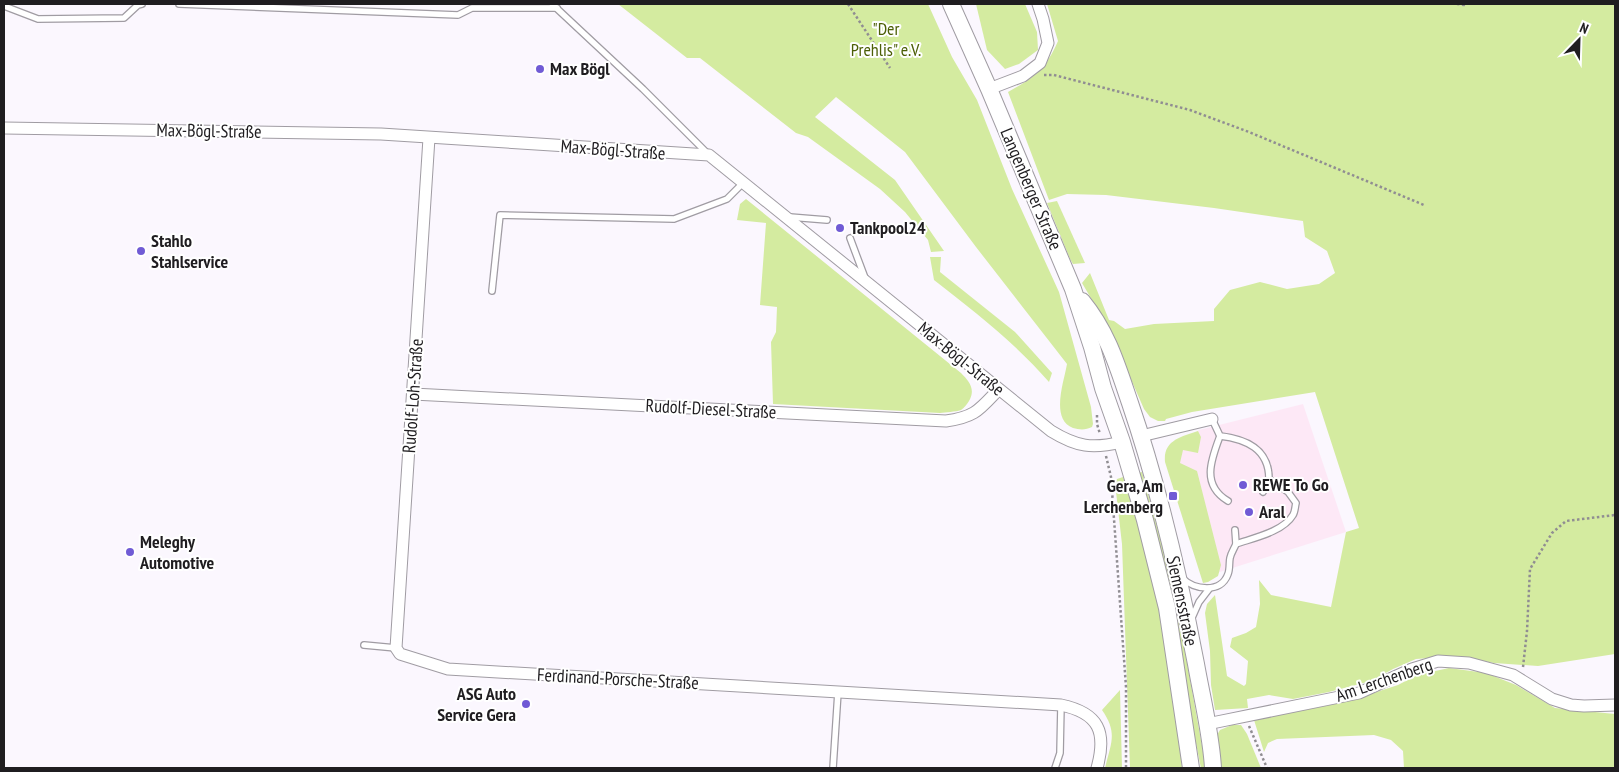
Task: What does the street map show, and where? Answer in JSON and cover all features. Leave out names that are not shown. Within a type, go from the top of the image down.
[{"type":"main road","name":"Langenberger Straße","points":[[952,4],[1073,289],[1103,388],[1122,442]]},
{"type":"main road","name":"Langenberger Straße","points":[[1073,289],[1091,312],[1108,340],[1141,436]]},
{"type":"main road","points":[[1122,442],[1141,436]]},
{"type":"main road","name":"Siemensstraße","points":[[1141,436],[1177,572],[1189,627],[1213,768]]},
{"type":"main road","name":"Siemensstraße","points":[[1122,442],[1145,520],[1167,608],[1191,768]]},
{"type":"street","points":[[989,89],[1023,76],[1040,63],[1048,43],[1038,4]]},
{"type":"street","name":"Max-Bögl-Straße","points":[[4,128],[381,134],[709,156],[1051,431],[1068,441],[1090,446],[1104,446],[1122,442]]},
{"type":"street","name":"Rudolf-Loh-Straße","points":[[398,651],[429,138]]},
{"type":"street","name":"Rudolf-Diesel-Straße","points":[[413,394],[946,421],[964,419],[977,411],[998,390]]},
{"type":"street","points":[[1141,436],[1212,419]]},
{"type":"street","name":"Ferdinand-Porsche-Straße","points":[[398,651],[448,669],[1061,705],[1083,712],[1098,726],[1101,736],[1101,748],[1096,768]]},
{"type":"street","name":"Am Lerchenberg","points":[[1207,724],[1359,693],[1412,669],[1438,661],[1469,663],[1506,673],[1519,678],[1552,698],[1571,705],[1615,705]]},
{"type":"lane","points":[[4,6],[38,19],[124,18],[138,5],[142,4]]},
{"type":"lane","points":[[179,4],[458,15],[472,8],[554,6],[643,89],[709,156]]},
{"type":"lane","points":[[492,291],[500,215],[674,219],[727,199],[743,183]]},
{"type":"lane","points":[[786,216],[827,220]]},
{"type":"lane","points":[[850,238],[867,283]]},
{"type":"lane","points":[[1212,419],[1220,436],[1211,463],[1210,476],[1213,487],[1228,501]]},
{"type":"lane","points":[[1220,436],[1236,438],[1252,444],[1266,462],[1269,471],[1263,492]]},
{"type":"lane","points":[[1236,544],[1267,534],[1282,526],[1294,515],[1296,503],[1288,492],[1268,479]]},
{"type":"lane","points":[[1189,627],[1199,602],[1209,589],[1221,583],[1228,575],[1230,557],[1236,544],[1235,530]]},
{"type":"lane","points":[[1177,572],[1184,580],[1196,587],[1209,589]]},
{"type":"lane","points":[[364,645],[398,651]]},
{"type":"lane","points":[[833,768],[838,692]]},
{"type":"lane","points":[[1055,768],[1060,753],[1061,705]]},
{"type":"path","points":[[848,4],[890,68]]},
{"type":"path","points":[[1457,4],[1465,4]]},
{"type":"path","points":[[1023,76],[1054,75],[1190,110],[1249,132],[1424,205]]},
{"type":"path","points":[[1104,446],[1111,477],[1123,634],[1126,687],[1126,768]]},
{"type":"path","points":[[1522,671],[1527,631],[1530,569],[1552,533],[1566,521],[1615,515]]},
{"type":"path","points":[[1246,715],[1266,768]]},
{"type":"shaded area","points":[[1303,404],[1346,532],[1207,576],[1171,447],[1199,430]]},
{"type":"green space","name":"\"Der Prehlis\" e.V.","points":[[618,4],[928,4],[952,57],[977,100],[1012,189],[1059,292],[1091,407],[1092,427],[1078,429],[1066,423],[1060,409],[1060,399],[1067,364],[905,152],[836,97],[815,117],[895,180],[944,251],[931,252],[928,240],[905,212],[880,189],[808,137],[796,133],[700,58],[687,58]]},
{"type":"green space","points":[[976,4],[1025,4],[1037,32],[1038,50],[1019,64],[1005,69],[987,50]]},
{"type":"green space","points":[[1047,4],[1615,4],[1615,654],[1538,666],[1494,663],[1458,656],[1416,659],[1371,681],[1329,692],[1293,699],[1269,695],[1247,699],[1248,708],[1215,710],[1205,613],[1207,604],[1215,595],[1227,676],[1244,686],[1246,684],[1248,661],[1230,647],[1232,638],[1256,627],[1260,604],[1259,580],[1271,595],[1331,607],[1346,532],[1359,528],[1315,392],[1192,412],[1166,419],[1165,421],[1158,421],[1150,417],[1144,409],[1108,327],[1082,283],[1090,273],[1109,320],[1114,321],[1125,329],[1154,324],[1214,321],[1214,309],[1230,290],[1260,282],[1287,289],[1319,284],[1335,273],[1327,251],[1305,237],[1303,221],[1106,195],[1067,194],[1049,200],[1008,92],[1032,77],[1044,66],[1058,41]]},
{"type":"green space","points":[[746,199],[961,373],[972,389],[971,397],[964,407],[959,411],[940,413],[773,404],[771,342],[776,332],[777,307],[760,305],[766,223],[737,220],[740,204]]},
{"type":"green space","points":[[1057,201],[1085,263],[1073,264],[1070,259],[1047,203]]},
{"type":"green space","points":[[930,257],[941,257],[940,272],[1015,332],[1052,373],[1049,382],[1008,341],[934,280]]},
{"type":"green space","points":[[1198,431],[1201,437],[1198,453],[1183,450],[1180,463],[1197,471],[1221,565],[1218,576],[1203,583],[1165,462],[1165,455],[1170,444]]},
{"type":"green space","points":[[1142,472],[1173,585],[1206,768],[1201,768],[1177,623],[1165,570],[1138,473]]},
{"type":"green space","points":[[1123,477],[1145,548],[1162,621],[1175,694],[1182,768],[1130,768],[1122,544],[1115,483],[1117,479]]},
{"type":"green space","points":[[1449,668],[1486,673],[1516,685],[1555,708],[1615,714],[1615,768],[1404,768],[1403,751],[1391,740],[1374,735],[1277,739],[1268,743],[1264,752],[1254,720],[1349,701],[1398,685],[1417,675]]},
{"type":"green space","points":[[1120,690],[1122,768],[1105,768],[1112,732],[1102,710]]},
{"type":"green space","points":[[1232,725],[1241,725],[1247,734],[1261,768],[1221,768],[1217,735],[1220,730]]},
{"type":"place","name":"Max Bögl","points":[[540,69]]},
{"type":"place","name":"Tankpool24","points":[[840,228]]},
{"type":"place","name":"Stahlo Stahlservice","points":[[141,251]]},
{"type":"place","name":"REWE To Go","points":[[1243,485]]},
{"type":"place","name":"Gera, Am Lerchenberg","points":[[1173,496]]},
{"type":"place","name":"Aral","points":[[1249,512]]},
{"type":"place","name":"Meleghy Automotive","points":[[130,552]]},
{"type":"place","name":"ASG Auto Service Gera","points":[[526,704]]}]
